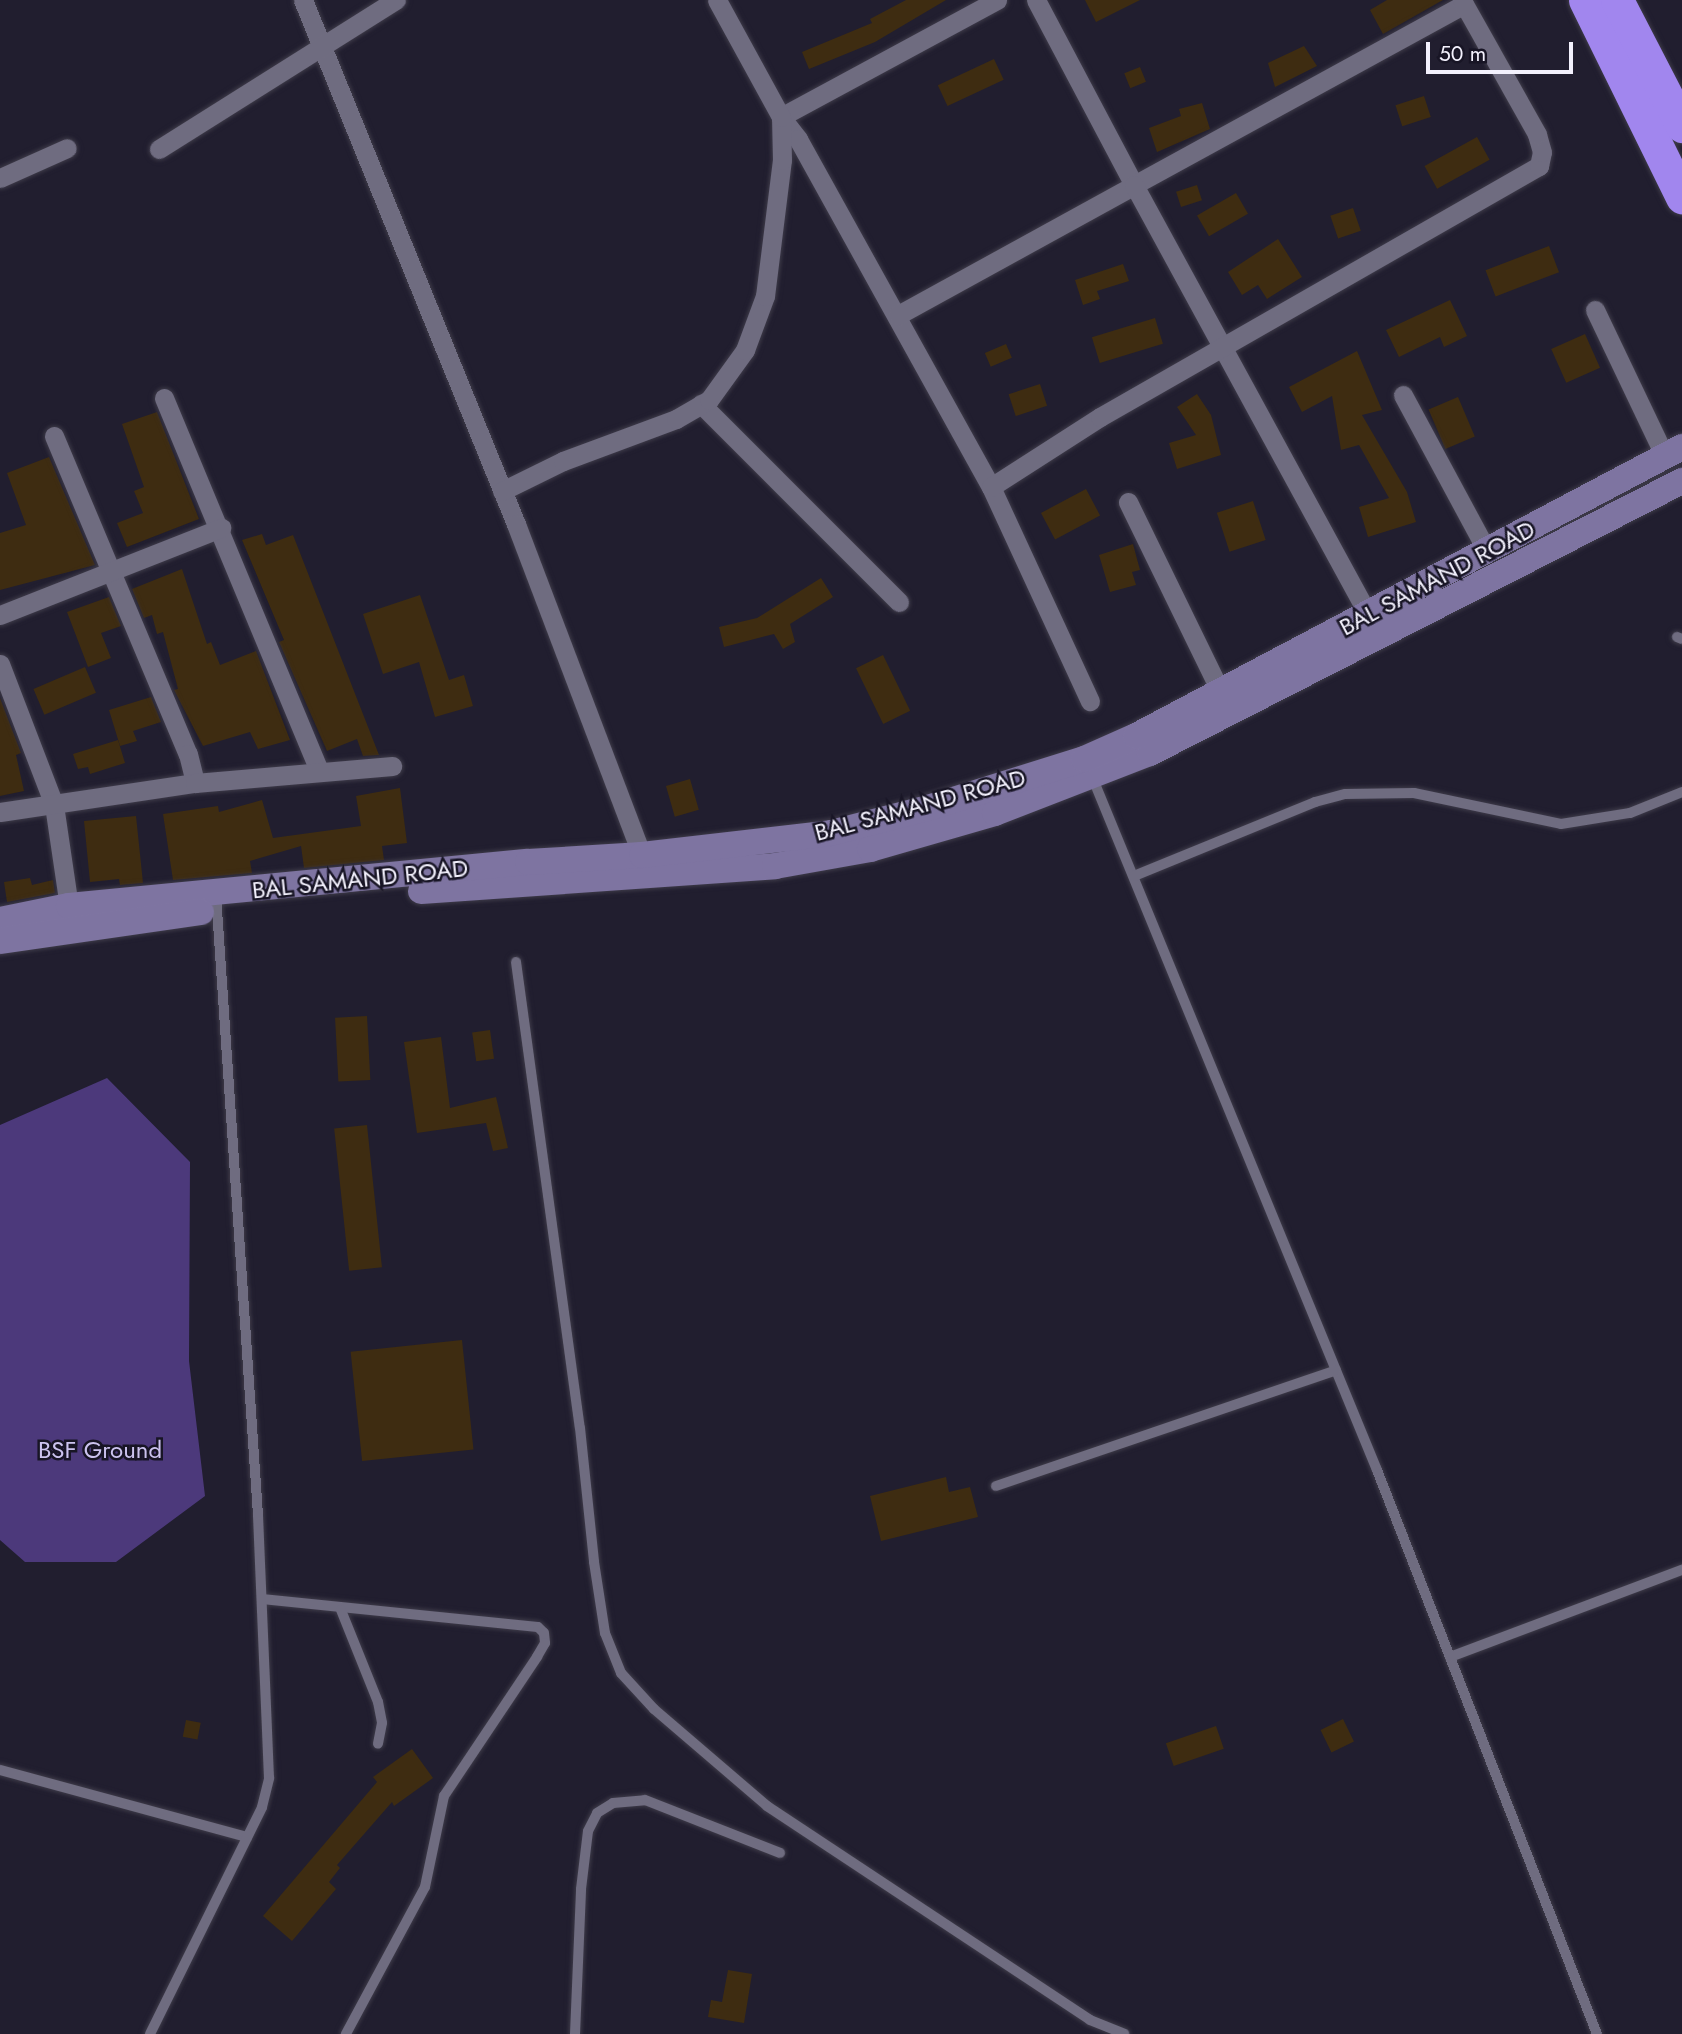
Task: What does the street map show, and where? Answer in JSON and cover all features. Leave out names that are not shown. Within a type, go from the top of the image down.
[{"type":"highway","points":[[1585,0],[1682,197]]},
{"type":"highway","points":[[1617,0],[1682,126]]},
{"type":"main road","name":"BAL SAMAND ROAD","points":[[0,920],[69,906],[217,901],[775,866],[920,836],[1093,779],[1373,625],[1487,551],[1673,452]]},
{"type":"main road","name":"BAL SAMAND ROAD","points":[[0,941],[217,901],[528,862],[642,855],[831,833],[928,808],[1084,759],[1220,691],[1373,625],[1682,481]]},
{"type":"street","points":[[303,0],[502,491],[642,855]]},
{"type":"street","points":[[159,149],[396,0]]},
{"type":"street","points":[[717,0],[781,117],[798,139],[898,315],[991,487],[1090,701]]},
{"type":"street","points":[[781,117],[974,5],[996,0]]},
{"type":"street","points":[[1036,0],[1373,625]]},
{"type":"street","points":[[898,315],[1463,2],[1537,134],[1542,152],[1539,166],[1221,347],[991,487]]},
{"type":"street","points":[[502,491],[563,461],[676,419],[701,404],[745,350],[765,296],[782,160],[781,117]]},
{"type":"street","points":[[0,178],[67,148]]},
{"type":"street","points":[[1595,310],[1673,452]]},
{"type":"street","points":[[1403,395],[1487,551]]},
{"type":"street","points":[[164,398],[221,527],[319,769]]},
{"type":"street","points":[[701,404],[899,602]]},
{"type":"street","points":[[54,436],[108,570],[188,754],[195,783]]},
{"type":"street","points":[[1128,502],[1220,691]]},
{"type":"street","points":[[0,615],[221,527]]},
{"type":"street","points":[[0,664],[54,805],[69,906]]},
{"type":"street","points":[[0,811],[195,783],[319,769],[392,766]]},
{"type":"lane","points":[[1093,779],[1336,1370],[1597,2034]]},
{"type":"lane","points":[[1134,876],[1315,802],[1345,794],[1414,793],[1560,824],[1630,813],[1682,792]]},
{"type":"lane","points":[[150,2034],[247,1837],[269,1778],[262,1599],[217,901]]},
{"type":"lane","points":[[516,962],[580,1429],[594,1562],[605,1633],[621,1673],[654,1709],[767,1806],[1090,2020],[1124,2034]]},
{"type":"lane","points":[[996,1486],[1336,1370]]},
{"type":"lane","points":[[1450,1657],[1682,1570]]},
{"type":"lane","points":[[262,1599],[538,1627],[545,1643],[444,1796],[425,1887],[346,2034]]},
{"type":"lane","points":[[341,1609],[379,1702],[382,1723],[378,1744]]},
{"type":"lane","points":[[0,1770],[247,1837]]},
{"type":"lane","points":[[575,2034],[580,1889],[588,1831],[597,1813],[613,1803],[645,1800],[780,1853]]},
{"type":"green space","name":"BSF Ground","points":[[107,1078],[190,1162],[189,1361],[205,1496],[116,1562],[25,1562],[0,1540],[0,1125]]},
{"type":"building","points":[[906,0],[946,0],[875,42],[809,69],[802,52],[872,23],[870,19]]},
{"type":"building","points":[[1085,0],[1140,0],[1096,22]]},
{"type":"building","points":[[1387,0],[1443,0],[1383,34],[1370,10]]},
{"type":"building","points":[[1304,46],[1317,66],[1275,87],[1268,63]]},
{"type":"building","points":[[994,59],[1004,80],[948,106],[938,85]]},
{"type":"building","points":[[1140,67],[1146,82],[1130,88],[1124,73]]},
{"type":"building","points":[[1424,96],[1431,117],[1402,126],[1395,105]]},
{"type":"building","points":[[1202,103],[1210,129],[1157,152],[1149,128],[1181,116],[1179,109]]},
{"type":"building","points":[[1477,137],[1490,160],[1437,189],[1425,166]]},
{"type":"building","points":[[1197,185],[1202,200],[1181,207],[1176,192]]},
{"type":"building","points":[[1236,193],[1248,214],[1209,236],[1197,216]]},
{"type":"building","points":[[1353,208],[1361,231],[1338,239],[1330,216]]},
{"type":"building","points":[[1278,239],[1302,277],[1267,299],[1258,285],[1242,295],[1228,272]]},
{"type":"building","points":[[1549,246],[1559,272],[1496,297],[1486,270]]},
{"type":"building","points":[[1123,264],[1129,281],[1097,291],[1100,299],[1083,305],[1075,280]]},
{"type":"building","points":[[1450,300],[1467,336],[1444,347],[1440,337],[1399,357],[1386,330]]},
{"type":"building","points":[[1155,318],[1163,344],[1100,363],[1092,337]]},
{"type":"building","points":[[1585,334],[1600,368],[1566,383],[1551,349]]},
{"type":"building","points":[[1006,344],[1012,358],[991,367],[985,353]]},
{"type":"building","points":[[1357,351],[1382,410],[1362,415],[1407,492],[1416,522],[1368,537],[1359,507],[1389,498],[1359,445],[1341,450],[1332,396],[1302,412],[1289,387]]},
{"type":"building","points":[[1040,384],[1047,406],[1016,416],[1009,394]]},
{"type":"building","points":[[1197,394],[1211,415],[1221,455],[1177,469],[1169,443],[1196,435],[1177,407]]},
{"type":"building","points":[[1458,397],[1475,437],[1445,449],[1429,410]]},
{"type":"building","points":[[157,412],[199,519],[127,547],[117,523],[143,513],[134,491],[144,487],[122,424]]},
{"type":"building","points":[[49,457],[95,565],[0,590],[0,533],[26,525],[7,473]]},
{"type":"building","points":[[1086,489],[1100,515],[1055,539],[1041,513]]},
{"type":"building","points":[[1253,501],[1266,540],[1230,552],[1217,513]]},
{"type":"building","points":[[262,534],[266,545],[293,535],[379,755],[363,756],[357,739],[327,751],[279,642],[284,640],[242,540]]},
{"type":"building","points":[[1133,544],[1140,570],[1132,572],[1136,585],[1110,592],[1099,555]]},
{"type":"building","points":[[182,569],[207,644],[211,642],[220,665],[256,651],[290,740],[258,749],[250,732],[203,746],[174,690],[178,689],[163,632],[157,634],[152,615],[144,618],[132,589]]},
{"type":"building","points":[[821,578],[833,597],[790,624],[795,642],[783,649],[774,634],[724,647],[719,627],[757,618]]},
{"type":"building","points":[[420,595],[449,680],[464,675],[473,706],[435,717],[419,662],[383,674],[363,614]]},
{"type":"building","points":[[109,597],[121,626],[101,633],[111,658],[88,667],[67,612]]},
{"type":"building","points":[[883,655],[910,711],[883,724],[856,668]]},
{"type":"building","points":[[85,667],[96,693],[44,715],[33,689]]},
{"type":"building","points":[[151,697],[161,722],[133,731],[137,741],[120,746],[109,710]]},
{"type":"building","points":[[0,698],[21,753],[16,755],[24,791],[0,796]]},
{"type":"building","points":[[118,740],[125,763],[90,774],[88,767],[78,769],[73,754]]},
{"type":"building","points":[[690,779],[699,810],[675,817],[666,786]]},
{"type":"building","points":[[400,788],[407,843],[382,846],[384,860],[304,868],[301,846],[250,861],[252,873],[173,880],[163,814],[218,806],[219,812],[262,800],[273,838],[361,826],[356,796]]},
{"type":"building","points":[[136,816],[143,883],[120,885],[119,879],[90,882],[84,821]]},
{"type":"building","points":[[30,878],[32,885],[53,880],[55,893],[7,902],[4,882]]},
{"type":"building","points":[[367,1016],[370,1080],[338,1082],[335,1018]]},
{"type":"building","points":[[490,1030],[494,1059],[476,1061],[472,1033]]},
{"type":"building","points":[[441,1037],[450,1108],[496,1097],[508,1148],[493,1151],[486,1123],[417,1133],[404,1042]]},
{"type":"building","points":[[367,1125],[382,1267],[349,1271],[334,1128]]},
{"type":"building","points":[[462,1340],[473,1449],[362,1461],[351,1352]]},
{"type":"building","points":[[946,1477],[949,1492],[970,1487],[978,1517],[881,1541],[870,1496]]},
{"type":"building","points":[[1343,1719],[1354,1741],[1331,1752],[1321,1730]]},
{"type":"building","points":[[186,1720],[201,1723],[197,1740],[183,1737]]},
{"type":"building","points":[[1216,1726],[1224,1749],[1174,1766],[1166,1743]]},
{"type":"building","points":[[412,1749],[433,1778],[394,1806],[392,1802],[337,1865],[340,1868],[329,1882],[336,1889],[292,1941],[263,1916],[377,1782],[373,1777]]},
{"type":"building","points":[[728,1970],[752,1974],[744,2023],[708,2017],[711,2000],[722,2002]]}]
